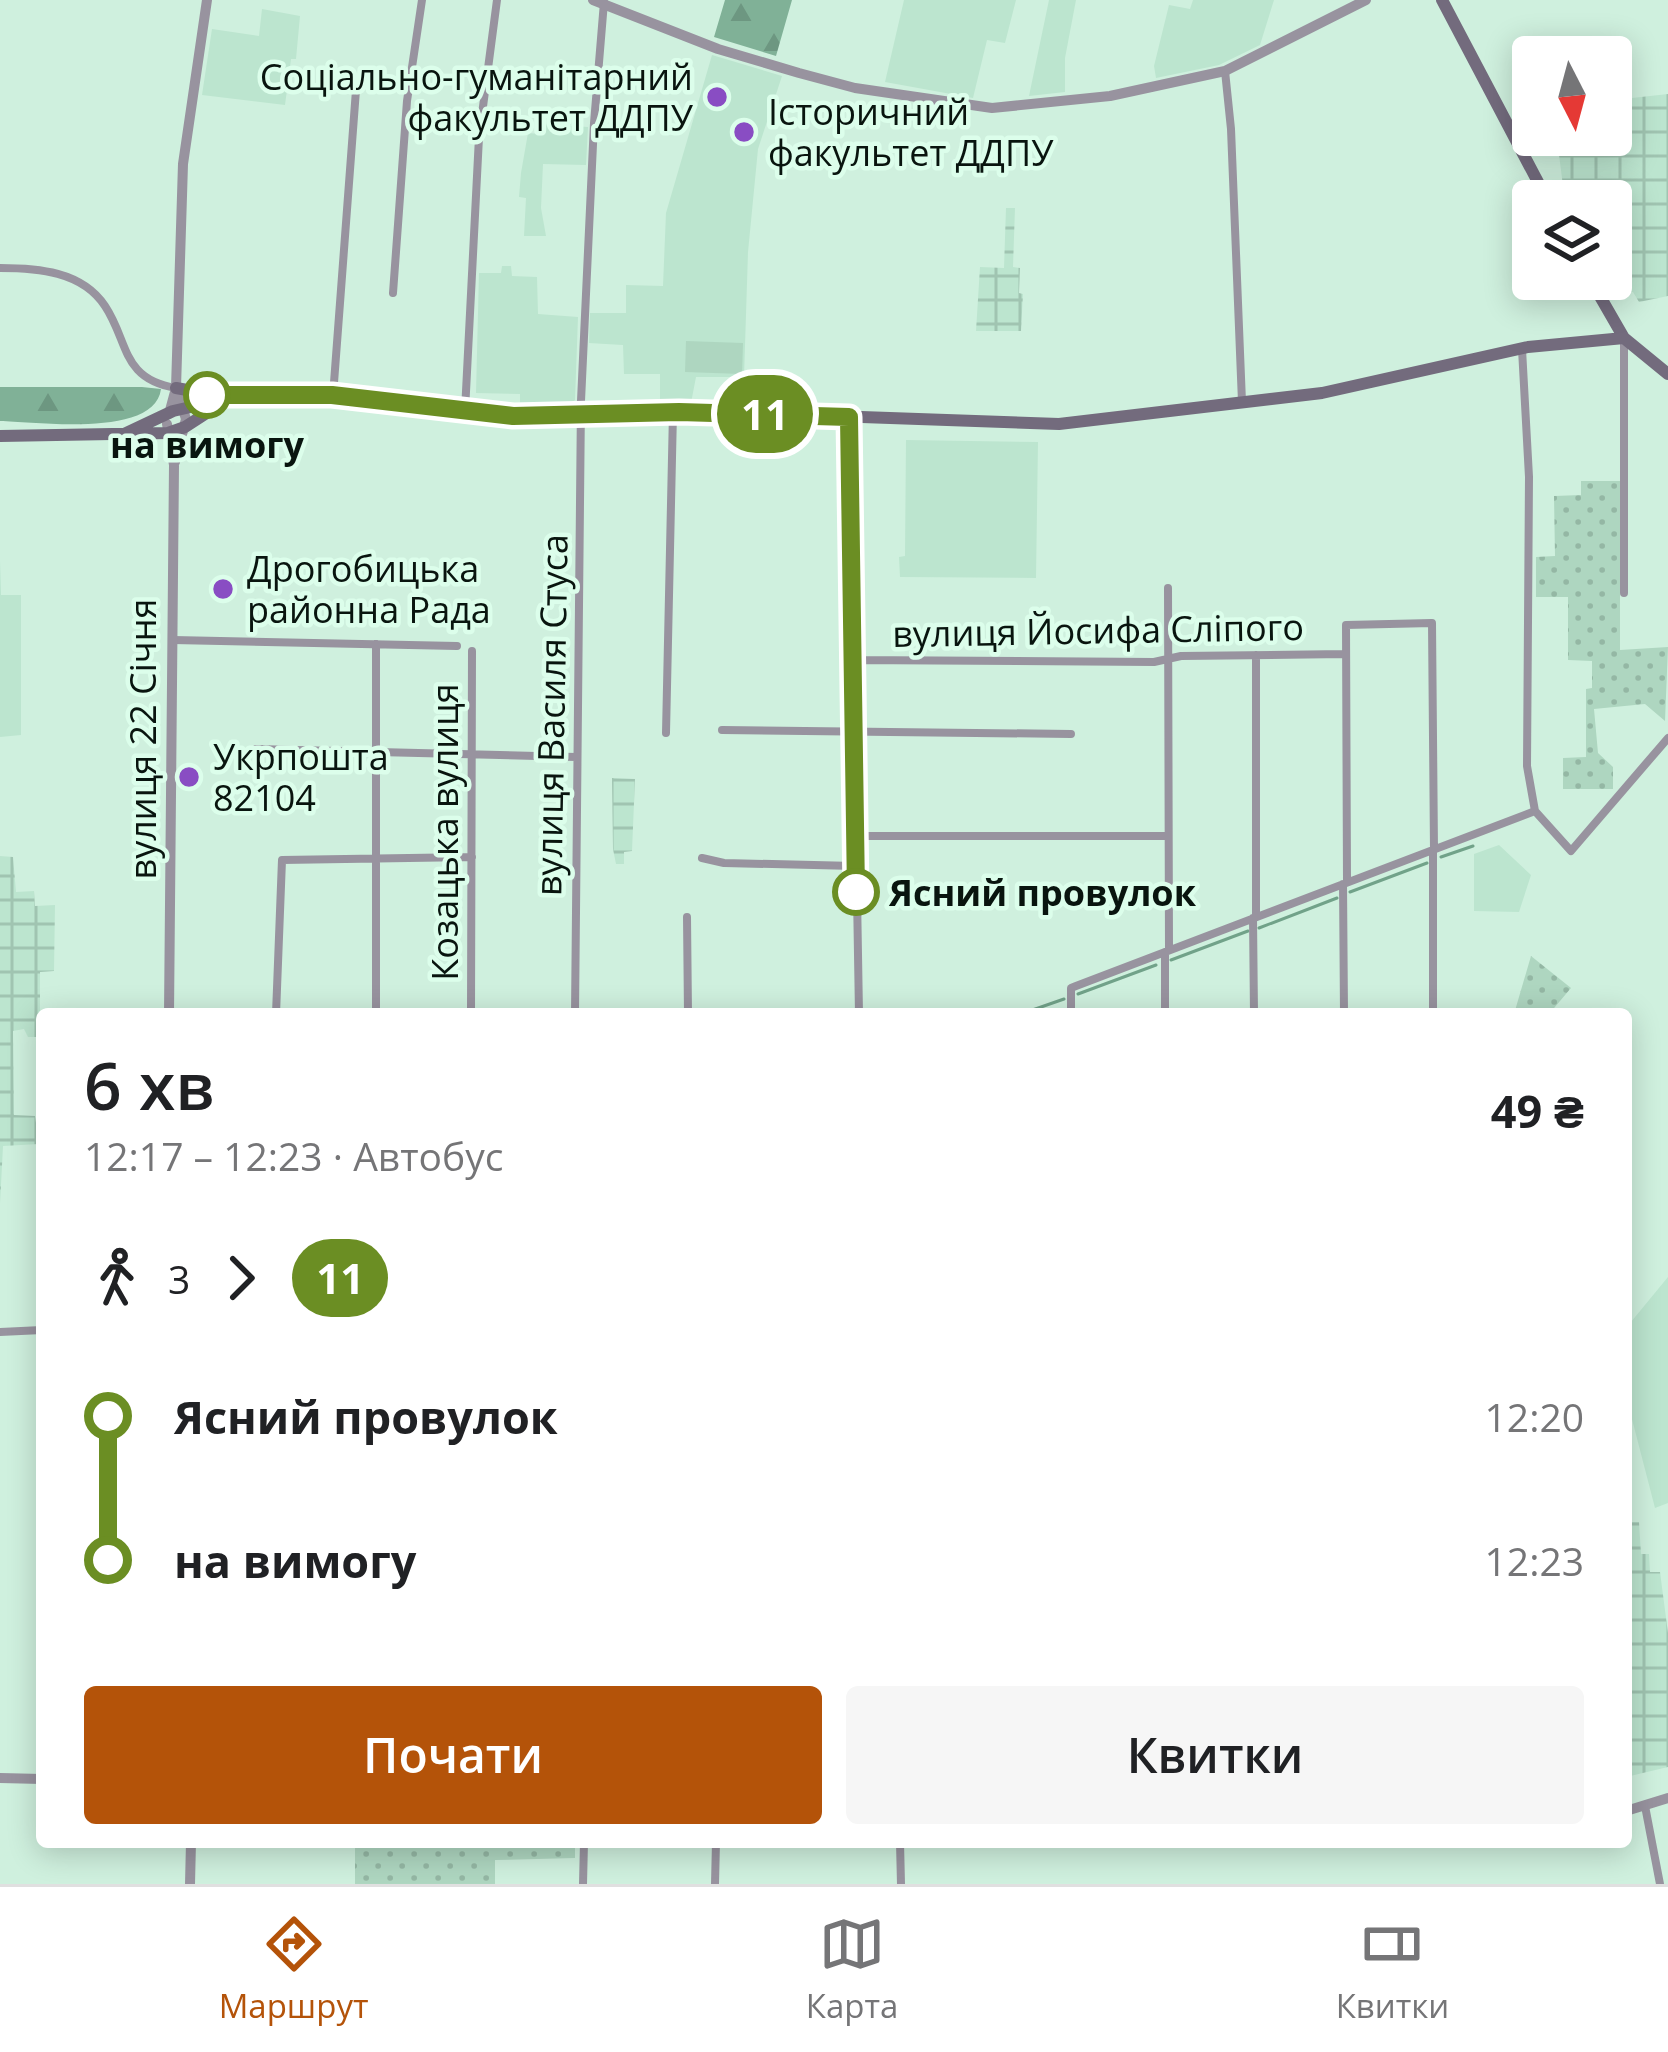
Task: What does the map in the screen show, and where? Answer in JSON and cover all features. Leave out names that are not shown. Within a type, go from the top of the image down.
[{"type":"main road","points":[[1442,0],[1537,180]]},
{"type":"main road","points":[[1602,300],[1624,338],[1668,374]]},
{"type":"main road","points":[[176,388],[234,395],[332,395],[465,413],[581,417],[673,412],[1059,424],[1322,393],[1522,349],[1624,338]]},
{"type":"main road","points":[[0,436],[145,436],[234,395]]},
{"type":"main road","points":[[120,436],[178,421]]},
{"type":"street","points":[[178,421],[183,164],[206,0]]},
{"type":"street","points":[[393,293],[407,100],[422,0]]},
{"type":"street","points":[[465,413],[479,137],[497,0]]},
{"type":"street","points":[[601,2],[718,49],[799,74],[974,107],[1094,98],[1225,71],[1366,0]]},
{"type":"street","name":"вулиця Василя Стуса","points":[[574,1008],[581,417],[601,2]]},
{"type":"street","points":[[1225,71],[1242,402]]},
{"type":"street","points":[[332,395],[356,91]]},
{"type":"street","points":[[0,268],[41,269],[81,284],[106,307],[133,365],[150,379],[176,388]]},
{"type":"street","points":[[1624,338],[1624,593]]},
{"type":"street","points":[[1522,349],[1529,477],[1527,766],[1535,811],[1571,851],[1668,738]]},
{"type":"street","points":[[666,734],[673,412]]},
{"type":"street","points":[[849,417],[859,1008]]},
{"type":"street","name":"вулиця 22 Січня","points":[[169,1008],[178,421]]},
{"type":"street","points":[[145,436],[164,449],[174,465]]},
{"type":"street","points":[[1165,1008],[1168,588]]},
{"type":"street","name":"вулиця Йосифа Сліпого","points":[[852,660],[1154,662],[1346,654],[1346,625],[1432,623],[1433,1008]]},
{"type":"street","points":[[172,640],[457,646]]},
{"type":"street","points":[[376,644],[376,1008]]},
{"type":"street","name":"Козацька вулиця","points":[[471,1008],[472,651]]},
{"type":"street","points":[[1344,1008],[1346,654]]},
{"type":"street","points":[[1254,1008],[1256,655]]},
{"type":"street","points":[[722,730],[1072,734]]},
{"type":"street","points":[[256,749],[575,757]]},
{"type":"street","points":[[1071,1008],[1071,988],[1535,811]]},
{"type":"street","points":[[855,836],[1167,836]]},
{"type":"street","points":[[276,1008],[282,860],[472,857]]},
{"type":"street","points":[[702,858],[724,863],[855,866]]},
{"type":"street","points":[[687,916],[688,1008]]},
{"type":"street","points":[[0,1332],[36,1330]]},
{"type":"street","points":[[0,1778],[36,1778]]},
{"type":"street","points":[[1632,1809],[1668,1798]]},
{"type":"street","points":[[1645,1806],[1660,1884]]},
{"type":"street","points":[[190,1884],[191,1848]]},
{"type":"street","points":[[583,1884],[584,1848]]},
{"type":"street","points":[[716,1848],[716,1884]]},
{"type":"street","points":[[900,1848],[901,1884]]},
{"type":"shaded area","points":[[904,0],[1016,0],[1005,43],[987,40],[973,98],[885,82]]},
{"type":"shaded area","points":[[1049,0],[1076,0],[1065,58],[1065,92],[1029,96]]},
{"type":"shaded area","points":[[1193,0],[1274,0],[1260,45],[1219,65],[1156,78],[1154,66],[1169,5],[1190,9]]},
{"type":"shaded area","points":[[262,9],[300,16],[285,105],[202,95],[212,29],[259,36]]},
{"type":"shaded area","points":[[712,55],[782,76],[758,149],[748,252],[744,377],[696,377],[691,403],[660,403],[660,374],[624,374],[623,345],[589,343],[590,313],[626,313],[626,285],[663,286],[666,213]]},
{"type":"shaded area","points":[[1668,94],[1668,296],[1639,302],[1632,292],[1632,180],[1562,180],[1559,156],[1632,156],[1632,98]]},
{"type":"shaded area","points":[[541,124],[588,127],[586,165],[543,164],[541,208],[546,236],[524,236],[526,198],[519,197],[521,173],[528,133],[540,134]]},
{"type":"shaded area","points":[[1006,208],[1015,208],[1013,267],[1020,268],[1021,331],[976,331],[980,267],[1004,268]]},
{"type":"shaded area","points":[[502,266],[511,266],[512,276],[537,277],[538,314],[578,317],[575,400],[570,405],[520,403],[520,394],[476,393],[479,273],[501,273]]},
{"type":"shaded area","points":[[686,341],[743,343],[742,374],[685,372]]},
{"type":"shaded area","points":[[906,440],[1038,442],[1036,578],[900,577],[899,557],[905,556]]},
{"type":"shaded area","points":[[1581,481],[1620,481],[1620,650],[1668,647],[1665,721],[1645,704],[1594,709],[1598,753],[1613,767],[1613,789],[1563,789],[1563,758],[1586,757],[1586,689],[1592,688],[1592,661],[1568,660],[1568,597],[1536,597],[1536,557],[1555,556],[1554,496],[1581,495]]},
{"type":"shaded area","points":[[0,561],[1,595],[21,595],[21,735],[0,737]]},
{"type":"shaded area","points":[[612,778],[635,779],[632,851],[624,852],[624,864],[616,864],[613,849]]},
{"type":"shaded area","points":[[1499,845],[1531,875],[1519,912],[1474,911],[1474,854]]},
{"type":"shaded area","points":[[0,856],[13,857],[16,892],[34,891],[35,906],[55,905],[54,971],[40,972],[36,1037],[28,1037],[24,1029],[13,1031],[14,1115],[35,1116],[36,1144],[3,1146],[0,1204]]},
{"type":"shaded area","points":[[1531,956],[1571,988],[1554,1008],[1516,1008]]},
{"type":"shaded area","points":[[1668,1277],[1668,1503],[1655,1508],[1632,1419],[1632,1321]]},
{"type":"shaded area","points":[[1632,1522],[1639,1522],[1641,1554],[1649,1554],[1650,1572],[1660,1572],[1668,1633],[1668,1767],[1632,1776]]},
{"type":"shaded area","points":[[355,1848],[575,1848],[575,1858],[495,1860],[495,1884],[355,1884]]},
{"type":"green space","points":[[725,0],[792,0],[776,56],[714,37]]},
{"type":"green space","points":[[0,387],[161,389],[154,404],[139,415],[66,424],[0,421]]},
{"type":"waterway","points":[[1441,857],[1473,846]]},
{"type":"waterway","points":[[1350,892],[1427,863]]},
{"type":"waterway","points":[[1259,928],[1337,898]]},
{"type":"waterway","points":[[1171,960],[1248,931]]},
{"type":"waterway","points":[[1078,994],[1156,965]]},
{"type":"waterway","points":[[1038,1008],[1064,999]]},
{"type":"bus line","name":"11","points":[[207,395],[332,395],[513,416],[723,412],[849,417],[856,892]]},
{"type":"place","name":"Соціально-гуманітарний факультет ДДПУ","points":[[717,97]]},
{"type":"place","name":"Історичний факультет ДДПУ","points":[[744,132]]},
{"type":"place","name":"на вимогу","points":[[207,395]]},
{"type":"place","name":"Дрогобицька районна Рада","points":[[223,589]]},
{"type":"place","name":"Укрпошта 82104","points":[[189,777]]},
{"type":"place","name":"Ясний провулок","points":[[856,892]]}]
